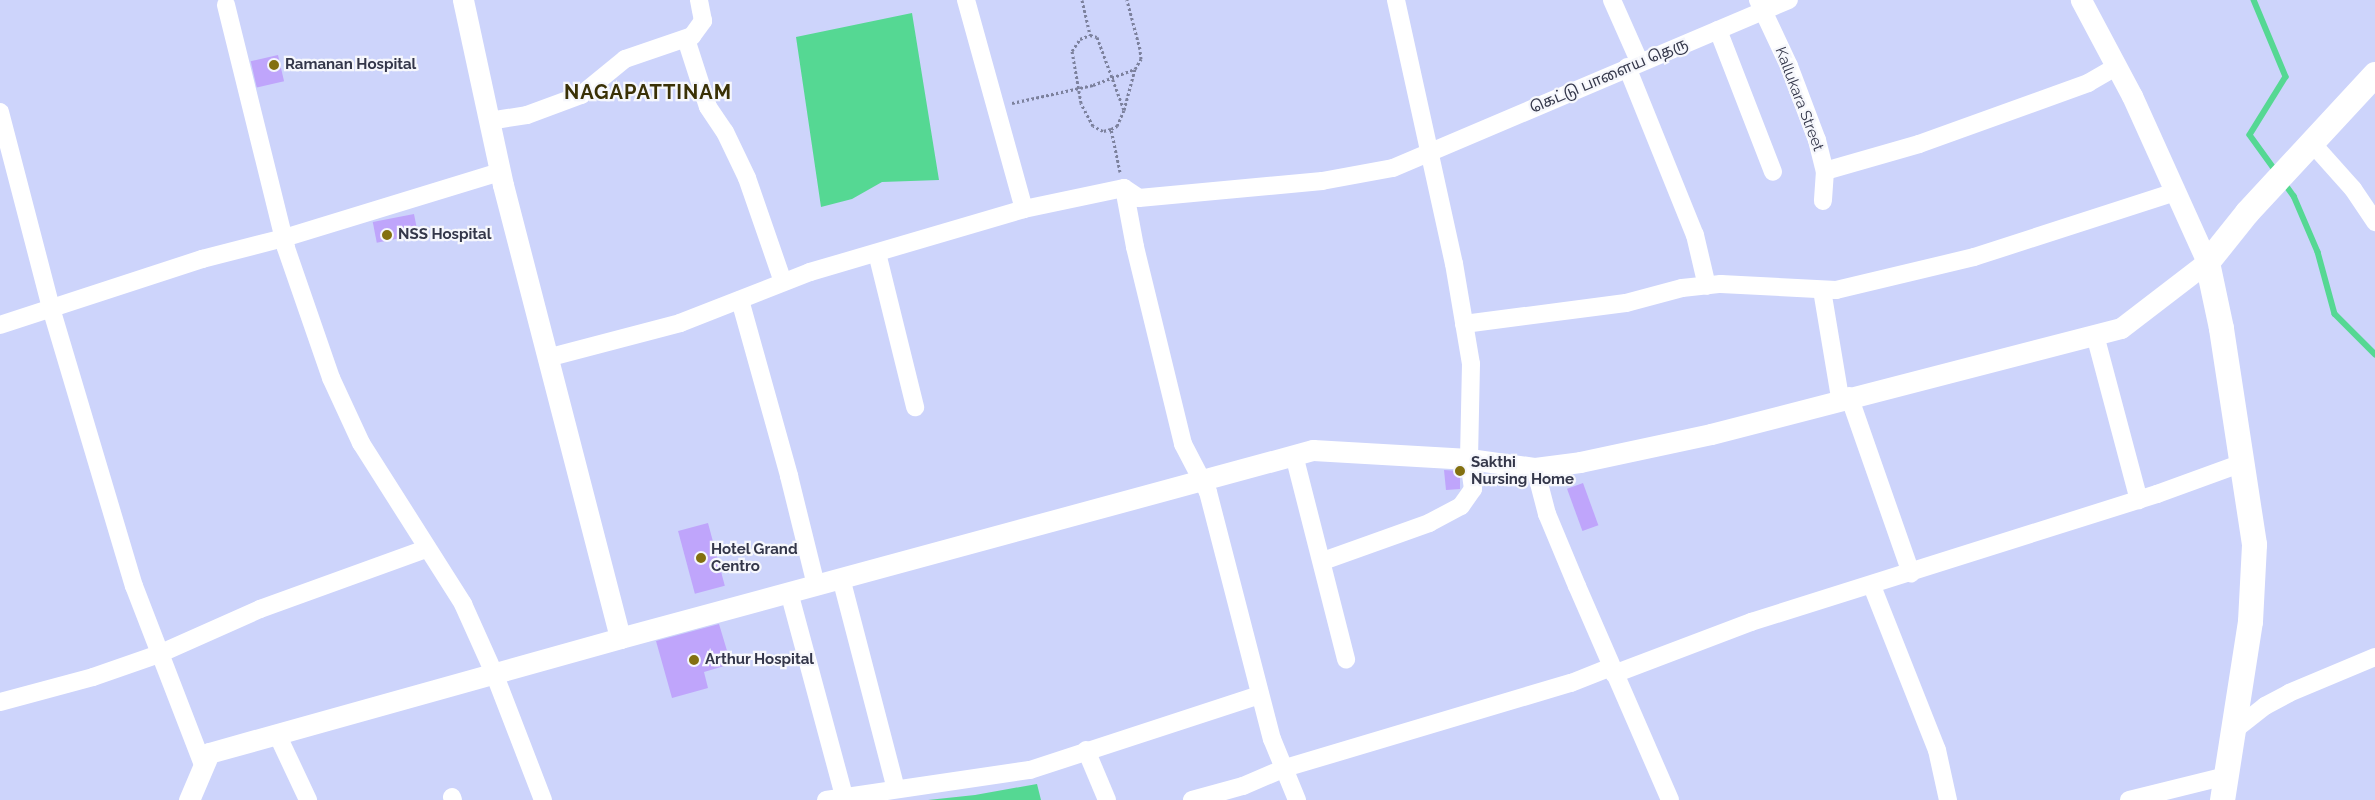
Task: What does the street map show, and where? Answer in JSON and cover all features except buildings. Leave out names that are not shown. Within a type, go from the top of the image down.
[{"type":"main road","points":[[2222,800],[2250,621],[2254,544],[2222,328],[2207,262],[2280,176],[2375,74]]},
{"type":"street","points":[[463,0],[500,172],[620,638]]},
{"type":"street","points":[[489,120],[527,115],[581,94],[625,59],[686,39],[702,21],[700,0]]},
{"type":"street","points":[[966,0],[1024,209]]},
{"type":"street","points":[[1323,561],[1404,534],[1461,506],[1474,489],[1469,459],[1471,364],[1429,150],[1396,0]]},
{"type":"street","points":[[1612,0],[1633,64],[1696,235],[1707,286]]},
{"type":"street","name":"கெட்டு பாளைய தெரு","points":[[1124,188],[1139,198],[1322,181],[1392,168],[1429,150],[1497,125],[1633,64],[1718,30],[1761,6],[1789,0]]},
{"type":"street","points":[[189,800],[209,754],[816,584],[1313,450],[1469,459],[1535,468],[1580,462],[1711,434],[1845,397],[2122,328],[2207,262],[2116,67],[2081,0]]},
{"type":"street","points":[[226,5],[284,238],[332,378],[361,443],[426,549],[463,604],[494,673],[543,800]]},
{"type":"street","name":"Kallukara Street","points":[[1761,6],[1789,66],[1825,171],[1824,201]]},
{"type":"street","points":[[1718,30],[1773,172]]},
{"type":"street","points":[[686,39],[708,107],[725,132],[747,178],[783,282]]},
{"type":"street","points":[[1825,171],[1919,144],[2088,83],[2116,67]]},
{"type":"street","points":[[0,112],[51,308],[134,586],[203,765]]},
{"type":"street","points":[[2311,142],[2353,189],[2375,222]]},
{"type":"street","points":[[0,325],[202,259],[284,238],[500,172]]},
{"type":"street","points":[[547,358],[680,323],[783,282],[1024,209],[1124,188],[1134,247],[1183,444],[1208,492],[1272,739],[1297,800]]},
{"type":"street","points":[[1464,324],[1626,303],[1682,288],[1707,286],[1836,290],[1974,257],[2175,192]]},
{"type":"street","points":[[877,253],[915,407]]},
{"type":"street","points":[[1822,290],[1845,397],[1911,573]]},
{"type":"street","points":[[740,300],[790,476],[816,584]]},
{"type":"street","points":[[2095,335],[2139,500]]},
{"type":"street","points":[[1294,455],[1323,561],[1346,659]]},
{"type":"street","points":[[1192,800],[1245,793],[1285,768],[1613,671],[1751,622],[1872,586],[2139,500],[2242,463]]},
{"type":"street","points":[[1535,468],[1547,514],[1670,800]]},
{"type":"street","points":[[0,702],[93,677],[159,654],[260,609],[426,549]]},
{"type":"street","points":[[841,578],[896,789]]},
{"type":"street","points":[[1872,586],[1937,750],[1948,800]]},
{"type":"street","points":[[789,592],[845,798]]},
{"type":"street","points":[[2232,732],[2265,706],[2289,693],[2375,657]]},
{"type":"street","points":[[826,800],[1030,770],[1259,694]]},
{"type":"street","points":[[277,734],[308,800]]},
{"type":"street","points":[[1086,750],[1107,800]]},
{"type":"street","points":[[2129,800],[2226,776]]},
{"type":"path","points":[[1082,0],[1090,35]]},
{"type":"path","points":[[1124,110],[1115,79],[1097,37],[1090,35],[1077,41],[1072,51],[1088,121],[1099,130],[1111,130],[1117,126],[1124,110],[1135,69],[1141,60],[1140,49],[1127,0]]},
{"type":"path","points":[[994,106],[1115,79],[1135,69]]},
{"type":"path","points":[[1111,130],[1124,188]]},
{"type":"shaded area","points":[[912,13],[939,180],[882,182],[852,199],[821,207],[796,37]]},
{"type":"shaded area","points":[[1037,784],[1041,800],[928,800],[975,795]]},
{"type":"waterway","points":[[2254,0],[2286,77],[2250,135],[2276,171]]},
{"type":"waterway","points":[[2283,181],[2294,196],[2318,252],[2335,314],[2375,354]]},
{"type":"place","name":"Ramanan Hospital","points":[[274,65]]},
{"type":"place","name":"NSS Hospital","points":[[387,235]]},
{"type":"place","name":"Sakthi Nursing Home","points":[[1460,471]]},
{"type":"place","name":"Hotel Grand Centro","points":[[701,558]]},
{"type":"place","name":"Arthur Hospital","points":[[694,660]]},
{"type":"district","name":"NAGAPATTINAM","points":[[648,92]]}]
